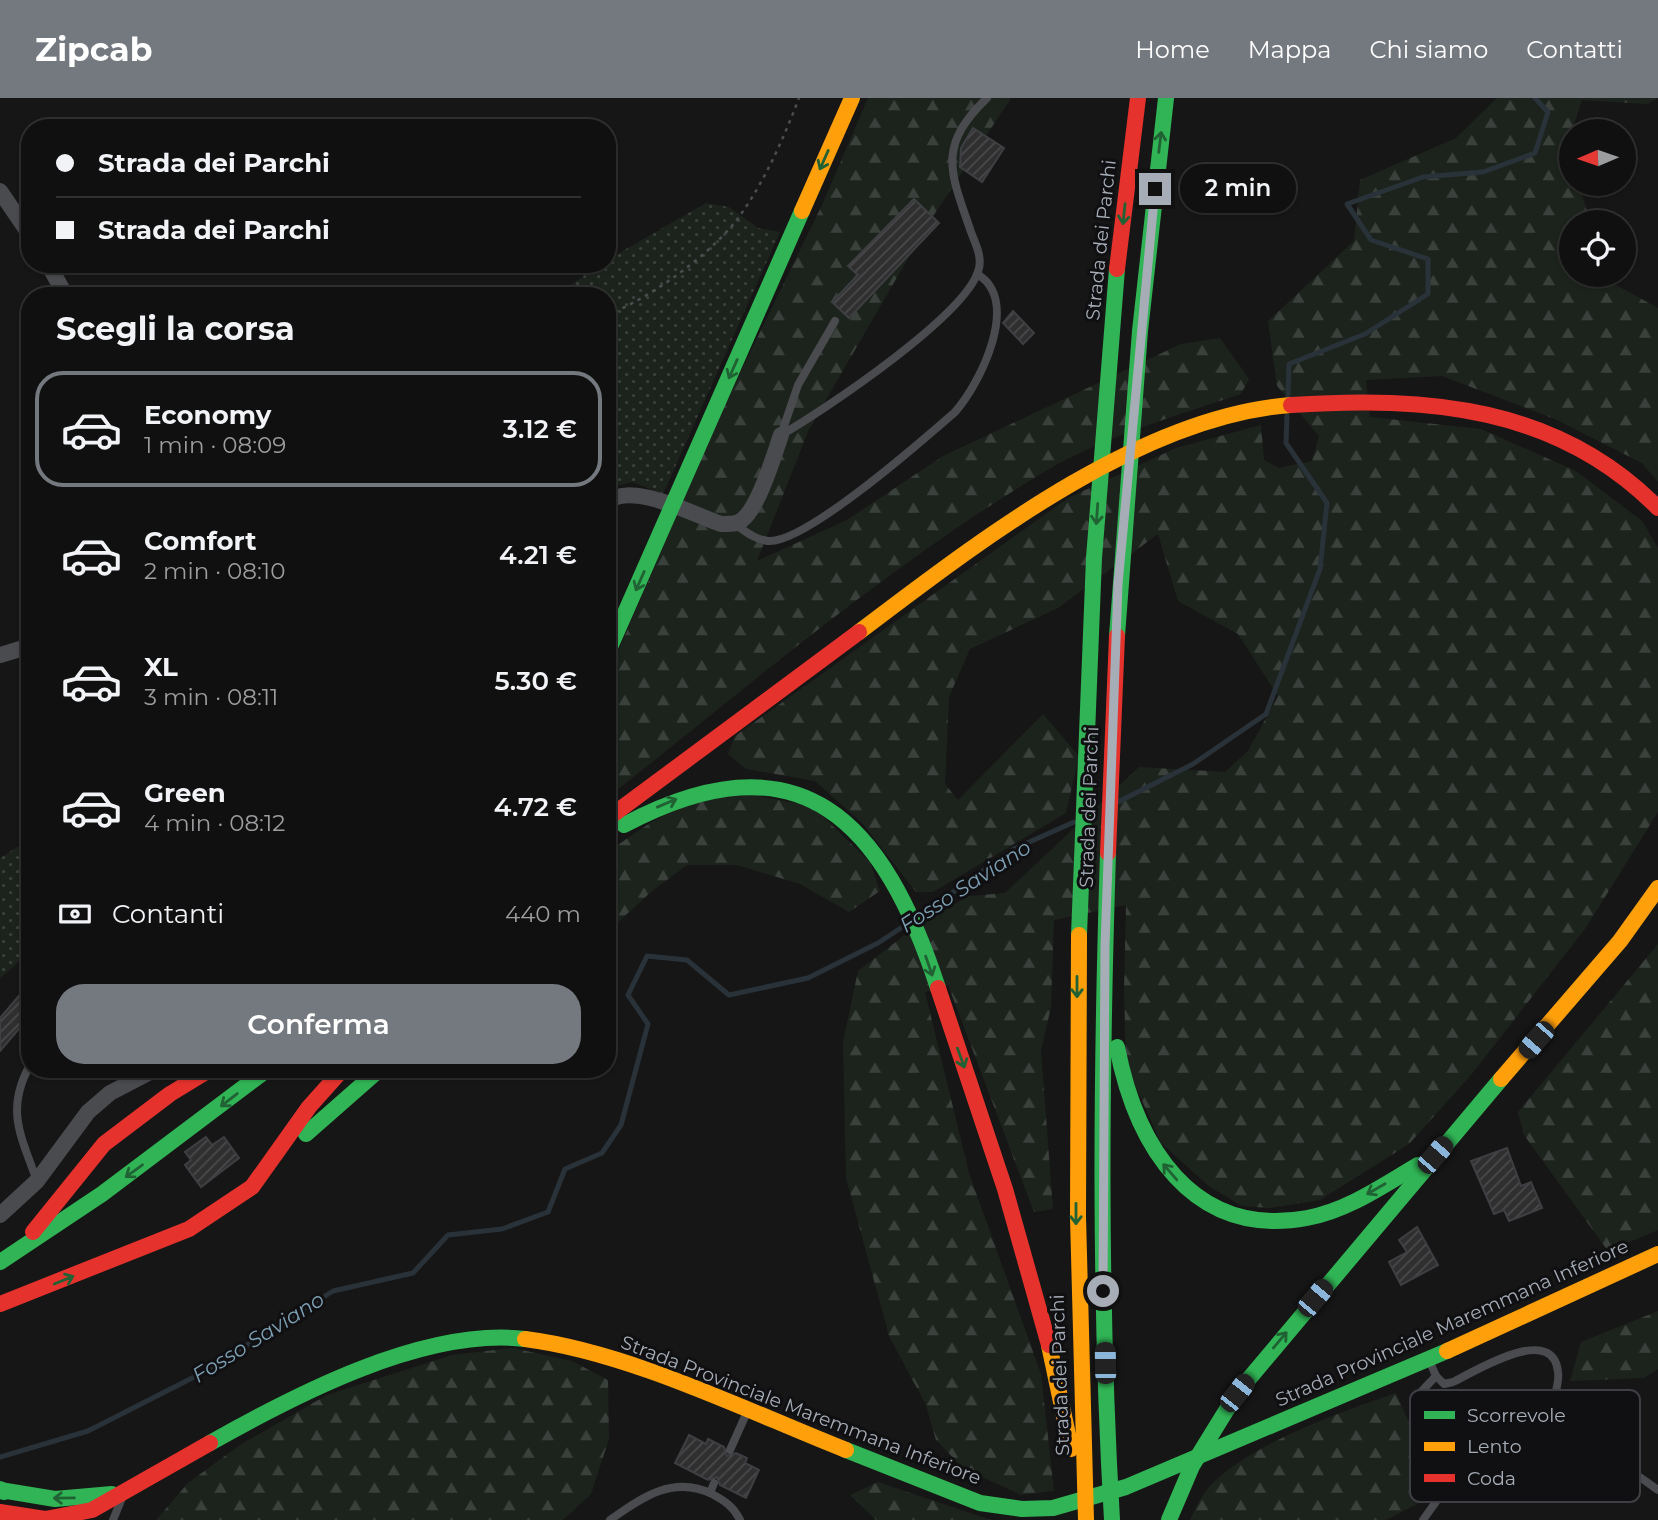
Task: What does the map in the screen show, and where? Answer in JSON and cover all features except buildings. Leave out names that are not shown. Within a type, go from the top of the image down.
[{"type":"main road","points":[[616,634],[852,98]]},
{"type":"main road","name":"Strada dei Parchi","points":[[1085,1520],[1076,1438],[1078,919],[1098,497],[1139,98]]},
{"type":"main road","name":"Strada dei Parchi","points":[[1112,1520],[1106,1431],[1102,1218],[1106,918],[1123,509],[1166,98]]},
{"type":"main road","points":[[616,812],[1024,511],[1117,459],[1165,438],[1227,417],[1303,402],[1370,400],[1465,409],[1526,425],[1597,456],[1622,473],[1658,508]]},
{"type":"main road","points":[[616,831],[656,807],[694,793],[729,786],[765,786],[794,793],[828,808],[858,833],[880,859],[905,903],[939,994],[1023,1251],[1076,1438]]},
{"type":"main road","points":[[1169,1520],[1208,1436],[1237,1393],[1435,1155],[1620,941],[1658,888]]},
{"type":"main road","points":[[1106,918],[1118,1050],[1131,1107],[1155,1153],[1193,1194],[1219,1210],[1247,1220],[1297,1220],[1353,1202],[1435,1155]]},
{"type":"main road","points":[[19,1251],[104,1144],[170,1094],[196,1078]]},
{"type":"main road","points":[[0,1262],[189,1131],[257,1078]]},
{"type":"main road","points":[[275,1158],[302,1099],[319,1078]]},
{"type":"main road","points":[[275,1158],[309,1107],[336,1078]]},
{"type":"main road","points":[[0,1304],[189,1229],[252,1187],[324,1102],[349,1078]]},
{"type":"main road","points":[[263,1173],[370,1078]]},
{"type":"main road","name":"Strada Provinciale Maremmana Inferiore","points":[[0,1512],[43,1519],[84,1513],[263,1413],[338,1379],[435,1346],[481,1337],[522,1336],[574,1347],[632,1365],[967,1499],[999,1507],[1053,1508],[1083,1500],[1267,1428],[1429,1360],[1658,1254]]},
{"type":"main road","name":"Strada Provinciale Maremmana Inferiore","points":[[1,1490],[68,1499],[124,1492]]},
{"type":"street","points":[[0,191],[21,222]]},
{"type":"street","points":[[616,496],[635,495],[721,524],[735,524],[741,521],[751,508],[781,435]]},
{"type":"street","points":[[0,655],[21,649]]},
{"type":"street","points":[[0,1215],[37,1181],[88,1112],[110,1093],[139,1078]]},
{"type":"lane","points":[[781,435],[868,378],[917,341],[953,306],[977,274],[979,256],[950,164],[958,134],[987,98]]},
{"type":"lane","points":[[735,524],[753,537],[770,541],[786,538],[843,503],[955,412],[970,394],[981,372],[996,325],[997,304],[994,289],[977,274]]},
{"type":"lane","points":[[781,435],[798,385],[835,321]]},
{"type":"lane","points":[[22,1078],[15,1106],[20,1131],[37,1181]]},
{"type":"lane","points":[[1429,1360],[1436,1377],[1444,1384],[1515,1352],[1541,1351],[1551,1356],[1558,1372],[1555,1390]]},
{"type":"lane","points":[[1423,1390],[1436,1377]]},
{"type":"lane","points":[[730,1450],[747,1412]]},
{"type":"lane","points":[[1640,1477],[1658,1490]]},
{"type":"lane","points":[[710,1493],[714,1483]]},
{"type":"lane","points":[[610,1520],[639,1502],[675,1486],[691,1486],[710,1493],[730,1505],[740,1520]]},
{"type":"lane","points":[[113,1520],[124,1492]]},
{"type":"lane","points":[[1423,1520],[1436,1502]]},
{"type":"path","points":[[616,310],[662,284],[704,252],[734,222],[759,186],[799,98]]},
{"type":"green space","points":[[868,98],[1011,98],[928,224],[809,429],[757,561],[847,520],[943,456],[1181,344],[1220,338],[1249,379],[1241,394],[1143,427],[1071,457],[991,505],[878,584],[616,791],[616,656],[724,406],[823,203]]},
{"type":"green space","points":[[1497,98],[1658,98],[1647,104],[1582,100],[1576,119],[1559,119],[1559,196],[1582,196],[1587,210],[1559,210],[1559,287],[1620,287],[1658,308],[1658,482],[1642,463],[1555,419],[1442,376],[1366,380],[1370,417],[1481,429],[1576,471],[1642,521],[1658,548],[1658,812],[1585,929],[1471,1075],[1409,1144],[1320,1200],[1270,1208],[1242,1206],[1210,1187],[1161,1143],[1126,1065],[1126,905],[1054,920],[1051,1007],[1041,1051],[1053,1209],[1034,1212],[948,985],[925,992],[969,1173],[1041,1374],[1054,1491],[1021,1495],[963,1468],[936,1440],[926,1405],[889,1336],[846,1178],[843,1042],[858,971],[922,922],[969,896],[1005,893],[1139,767],[1225,772],[1248,751],[1278,696],[1238,634],[1178,601],[1158,534],[1058,608],[970,649],[949,697],[945,784],[958,800],[1043,714],[1079,756],[1066,813],[933,892],[916,892],[862,823],[815,781],[746,769],[728,754],[735,736],[1068,498],[1176,448],[1261,425],[1264,460],[1279,468],[1312,461],[1319,436],[1277,386],[1268,321],[1354,241],[1360,180],[1456,138]]},
{"type":"green space","points":[[706,203],[729,207],[758,228],[780,232],[663,494],[633,482],[616,486],[616,287],[568,287],[588,273],[616,273],[616,255]]},
{"type":"green space","points":[[751,795],[812,806],[870,862],[880,891],[849,912],[800,884],[737,865],[687,865],[651,892],[616,924],[616,847],[674,811],[728,797]]},
{"type":"green space","points":[[21,845],[21,960],[0,978],[0,858]]},
{"type":"green space","points":[[1658,944],[1658,1230],[1608,1251],[1524,1135],[1518,1112]]},
{"type":"green space","points":[[1658,1311],[1658,1369],[1644,1378],[1570,1381],[1581,1342]]},
{"type":"green space","points":[[513,1348],[572,1361],[608,1380],[609,1439],[591,1494],[563,1520],[156,1520],[188,1483],[240,1445],[327,1395],[452,1355]]},
{"type":"green space","points":[[1396,1393],[1410,1425],[1410,1502],[1421,1502],[1386,1520],[1190,1520],[1209,1487],[1226,1471],[1271,1443]]},
{"type":"green space","points":[[878,1482],[991,1520],[876,1520],[850,1495]]},
{"type":"waterway","name":"Fosso Saviano","points":[[1288,396],[1289,364],[1365,334],[1428,294],[1428,259],[1371,240],[1347,204],[1423,177],[1483,172],[1535,153],[1548,112],[1535,98]]},
{"type":"waterway","name":"Fosso Saviano","points":[[1118,802],[1193,764],[1266,714],[1320,569],[1327,503],[1286,443],[1287,416]]},
{"type":"waterway","name":"Fosso Saviano","points":[[921,915],[1014,849],[1074,822]]},
{"type":"waterway","name":"Fosso Saviano","points":[[0,1457],[88,1431],[202,1373],[333,1291],[413,1273],[448,1235],[502,1229],[548,1212],[565,1169],[602,1153],[621,1125],[648,1024],[628,995],[647,956],[687,960],[729,995],[808,978],[878,943],[907,924]]},
{"type":"traffic: fast","points":[[1117,636],[1140,331],[1166,98]]},
{"type":"traffic: fast","points":[[616,634],[802,211]]},
{"type":"traffic: fast","points":[[1079,935],[1094,558],[1117,269]]},
{"type":"traffic: fast","points":[[624,825],[686,798],[740,787],[787,791],[827,809],[862,839],[891,879],[916,929],[938,988]]},
{"type":"traffic: fast","points":[[1108,853],[1102,1186],[1112,1520]]},
{"type":"traffic: fast","points":[[1117,1047],[1126,1083],[1155,1150],[1176,1177],[1201,1199],[1231,1214],[1267,1221],[1322,1215],[1365,1196],[1418,1165]]},
{"type":"traffic: fast","points":[[0,1262],[102,1194],[256,1078]]},
{"type":"traffic: fast","points":[[306,1134],[370,1078]]},
{"type":"traffic: fast","points":[[1169,1520],[1192,1466],[1237,1393],[1501,1079]]},
{"type":"traffic: fast","points":[[210,1443],[321,1386],[404,1354],[446,1343],[486,1338],[525,1339]]},
{"type":"traffic: fast","points":[[846,1450],[980,1503],[1022,1509],[1053,1508],[1126,1487],[1447,1351]]},
{"type":"traffic: fast","points":[[0,1489],[4,1492]]},
{"type":"traffic: fast","points":[[0,1490],[55,1499],[112,1494]]},
{"type":"traffic: slow","points":[[802,211],[852,98]]},
{"type":"traffic: slow","points":[[859,632],[1007,524],[1062,489],[1119,458],[1176,433],[1234,414],[1291,405]]},
{"type":"traffic: slow","points":[[1501,1079],[1620,941],[1658,888]]},
{"type":"traffic: slow","points":[[1079,935],[1078,1217],[1086,1520]]},
{"type":"traffic: slow","points":[[1447,1351],[1658,1254]]},
{"type":"traffic: slow","points":[[525,1339],[605,1356],[646,1370],[846,1450]]},
{"type":"traffic: slow","points":[[1049,1345],[1071,1449]]},
{"type":"traffic: jam","points":[[1117,269],[1138,98]]},
{"type":"traffic: jam","points":[[1291,405],[1392,403],[1488,415],[1533,428],[1577,448],[1619,474],[1658,508]]},
{"type":"traffic: jam","points":[[616,812],[859,632]]},
{"type":"traffic: jam","points":[[1108,853],[1117,636]]},
{"type":"traffic: jam","points":[[938,988],[1005,1189],[1049,1345]]},
{"type":"traffic: jam","points":[[33,1232],[104,1144],[170,1094],[196,1078]]},
{"type":"traffic: jam","points":[[0,1304],[189,1229],[252,1187],[309,1107],[335,1078]]},
{"type":"traffic: jam","points":[[0,1512],[45,1519],[92,1510],[210,1443]]},
{"type":"route","points":[[1103,1291],[1105,946],[1118,584],[1126,467],[1155,189]]}]
